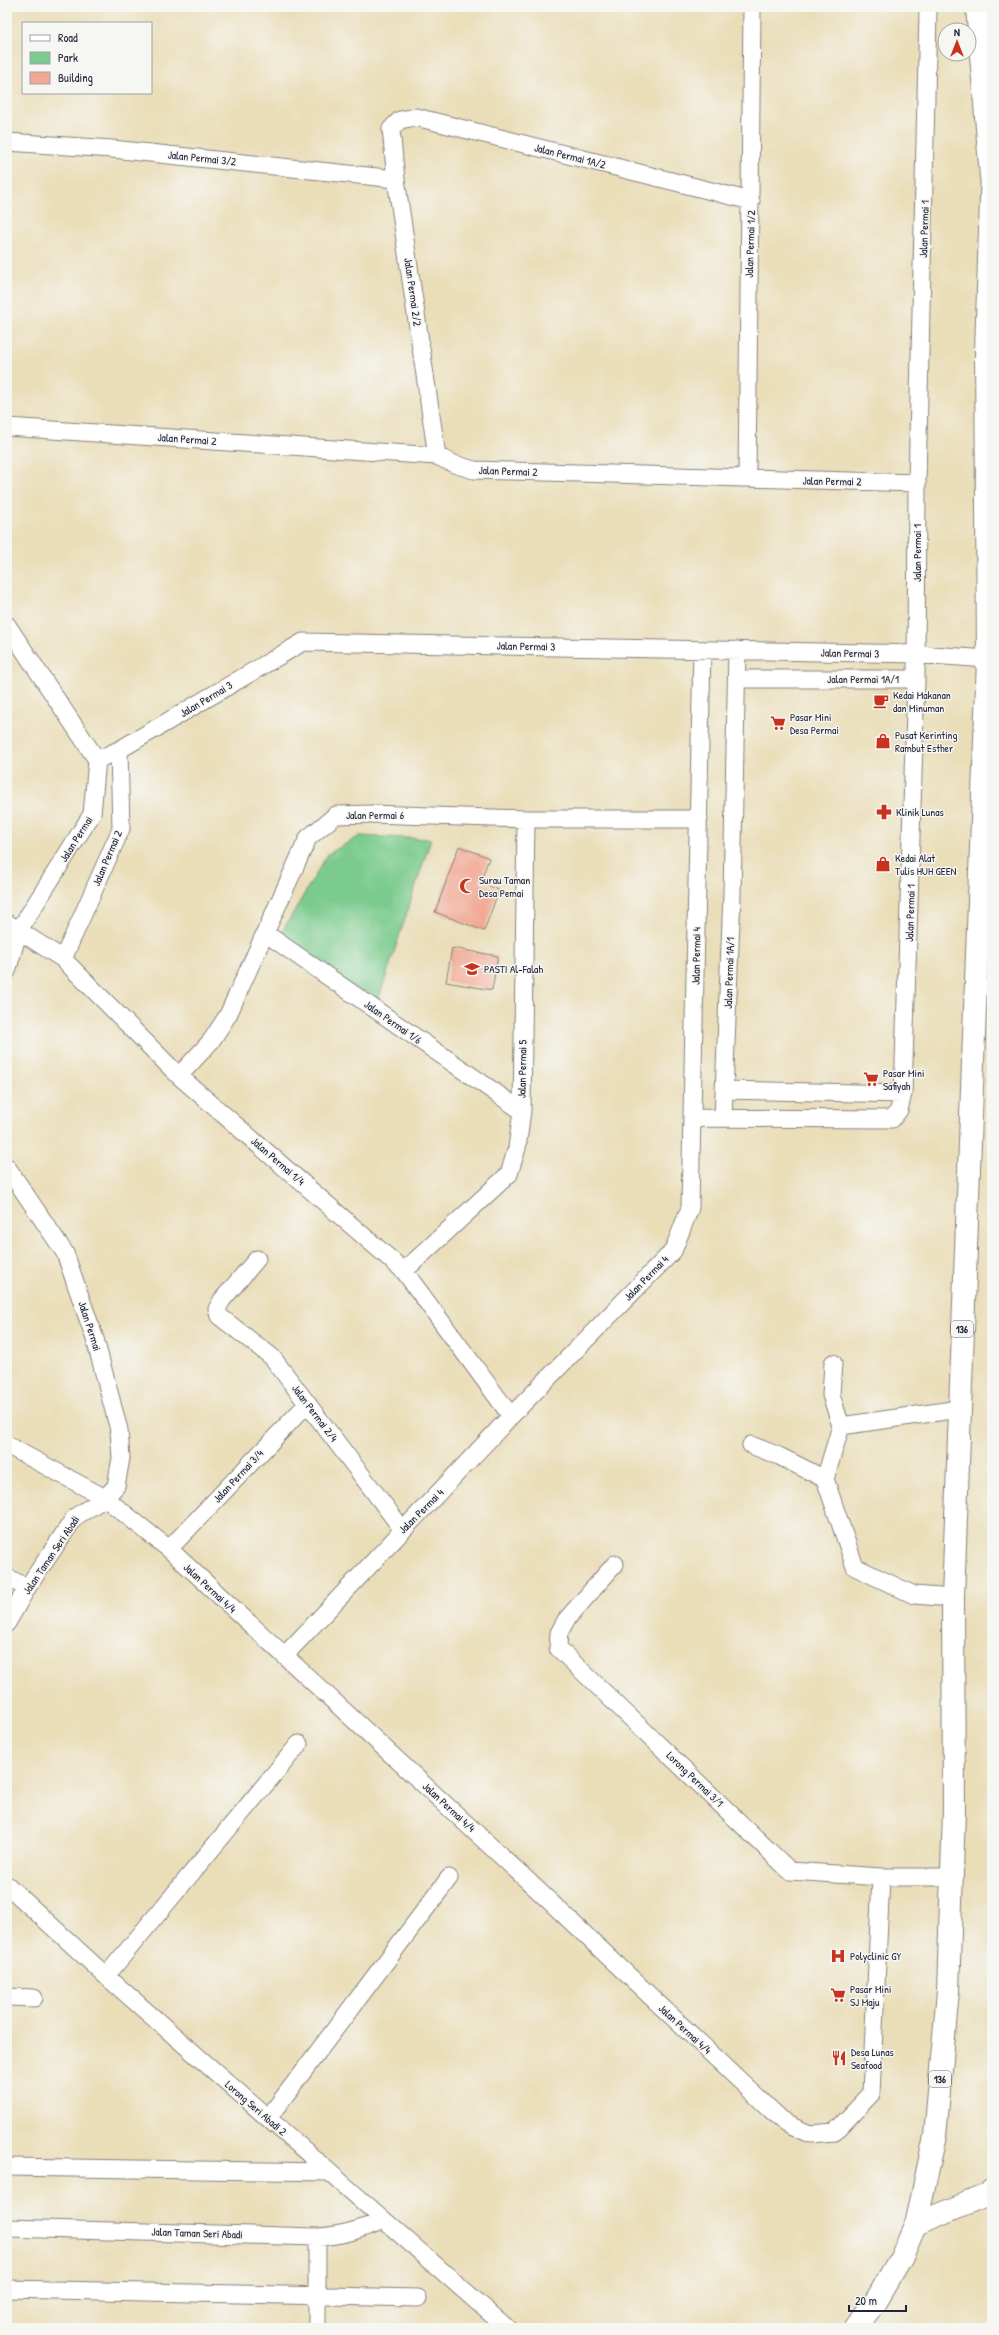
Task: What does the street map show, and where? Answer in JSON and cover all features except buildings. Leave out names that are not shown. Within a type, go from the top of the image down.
[{"type":"main road","name":"136","points":[[856,2328],[875,2302],[901,2258],[916,2224],[935,2136],[948,1991],[950,1877],[954,1811],[953,1598],[988,658],[986,351],[992,174],[977,7]]},
{"type":"main road","points":[[916,2224],[987,2195],[992,2190]]},
{"type":"street","name":"Jalan Permai 1/2","points":[[747,478],[752,9]]},
{"type":"street","name":"Jalan Permai 1","points":[[724,1118],[892,1119],[899,1110],[902,1094],[917,654],[917,483],[928,11]]},
{"type":"street","name":"Jalan Permai 1A/2","points":[[391,128],[400,120],[416,117],[751,201]]},
{"type":"street","name":"Jalan Permai 2/2","points":[[391,128],[396,179],[437,456]]},
{"type":"street","name":"Jalan Permai 3/2","points":[[7,142],[112,149],[396,179]]},
{"type":"street","name":"Jalan Permai 2","points":[[7,427],[437,456],[454,464],[474,470],[917,483]]},
{"type":"street","points":[[7,625],[96,760]]},
{"type":"street","name":"Jalan Permai 3","points":[[96,760],[119,750],[303,642],[917,654],[988,658]]},
{"type":"street","name":"Jalan Permai 4","points":[[285,1655],[512,1416],[673,1251],[690,1208],[702,650]]},
{"type":"street","name":"Jalan Permai 1A/1","points":[[724,1118],[738,679],[737,650]]},
{"type":"street","name":"Jalan Permai 1A/1","points":[[738,679],[916,679]]},
{"type":"street","name":"Jalan Permai 2","points":[[63,959],[121,829],[119,750]]},
{"type":"street","name":"Jalan Permai","points":[[7,971],[13,926],[92,814],[96,760]]},
{"type":"street","name":"Jalan Permai 6","points":[[179,1076],[210,1041],[228,1015],[308,838],[336,815],[371,814],[526,819],[699,819]]},
{"type":"street","name":"Jalan Permai 5","points":[[404,1271],[509,1174],[517,1148],[522,1111],[526,819]]},
{"type":"street","name":"Jalan Permai 1/4","points":[[13,926],[63,959],[179,1076],[404,1271],[512,1416]]},
{"type":"street","name":"Jalan Permai 1/6","points":[[265,933],[522,1111]]},
{"type":"street","points":[[724,1090],[902,1094]]},
{"type":"street","points":[[692,1118],[724,1118]]},
{"type":"street","name":"Jalan Permai","points":[[7,1167],[65,1252],[95,1339],[119,1430],[121,1458],[116,1486],[105,1498]]},
{"type":"street","name":"Jalan Permai 2/4","points":[[257,1259],[222,1300],[216,1309],[219,1316],[272,1357],[403,1530]]},
{"type":"street","points":[[833,1364],[831,1395],[841,1426],[825,1479],[855,1567],[914,1595],[953,1598]]},
{"type":"street","name":"Jalan Permai 3/4","points":[[169,1549],[308,1403]]},
{"type":"street","points":[[841,1426],[959,1409]]},
{"type":"street","points":[[751,1445],[779,1456],[825,1479]]},
{"type":"street","name":"Jalan Permai 4/4","points":[[7,1446],[105,1498],[169,1549],[285,1655],[786,2124],[810,2134],[835,2132],[871,2094],[881,1877]]},
{"type":"street","name":"Jalan Taman Seri Abadi","points":[[7,1623],[27,1588],[74,1517],[105,1498]]},
{"type":"street","name":"Lorong Permai 3/1","points":[[615,1564],[566,1620],[559,1633],[558,1648],[790,1871],[881,1877],[950,1877]]},
{"type":"street","points":[[7,1577],[27,1588]]},
{"type":"street","points":[[106,1976],[299,1744]]},
{"type":"street","points":[[268,2118],[449,1878]]},
{"type":"street","name":"Lorong Seri Abadi 2","points":[[7,1885],[106,1976],[508,2328]]},
{"type":"street","points":[[7,1997],[34,1998]]},
{"type":"street","points":[[7,2167],[329,2172]]},
{"type":"street","name":"Jalan Taman Seri Abadi","points":[[7,2228],[317,2237],[335,2236],[358,2231],[384,2220]]},
{"type":"street","points":[[317,2237],[317,2328]]},
{"type":"street","points":[[7,2289],[317,2297],[418,2298]]},
{"type":"green space","points":[[360,836],[431,839],[377,1004],[280,935],[328,854]]},
{"type":"place","name":"Kedai Makanan dan Minuman","points":[[881,701]]},
{"type":"place","name":"Pasar Mini Desa Permai","points":[[778,723]]},
{"type":"place","name":"Pusat Kerinting Rambut Esther","points":[[883,741]]},
{"type":"place","name":"Klinik Lunas","points":[[884,812]]},
{"type":"place","name":"Kedai Alat Tulis HUH GEEN","points":[[883,864]]},
{"type":"place","name":"Surau Taman Desa Pemai","points":[[467,886]]},
{"type":"place","name":"PASTI Al-Falah","points":[[472,969]]},
{"type":"place","name":"Pasar Mini Safiyah","points":[[871,1079]]},
{"type":"place","name":"Polyclinic GY","points":[[838,1956]]},
{"type":"place","name":"Pasar Mini SJ Maju","points":[[838,1995]]},
{"type":"place","name":"Desa Lunas Seafood","points":[[839,2058]]}]
